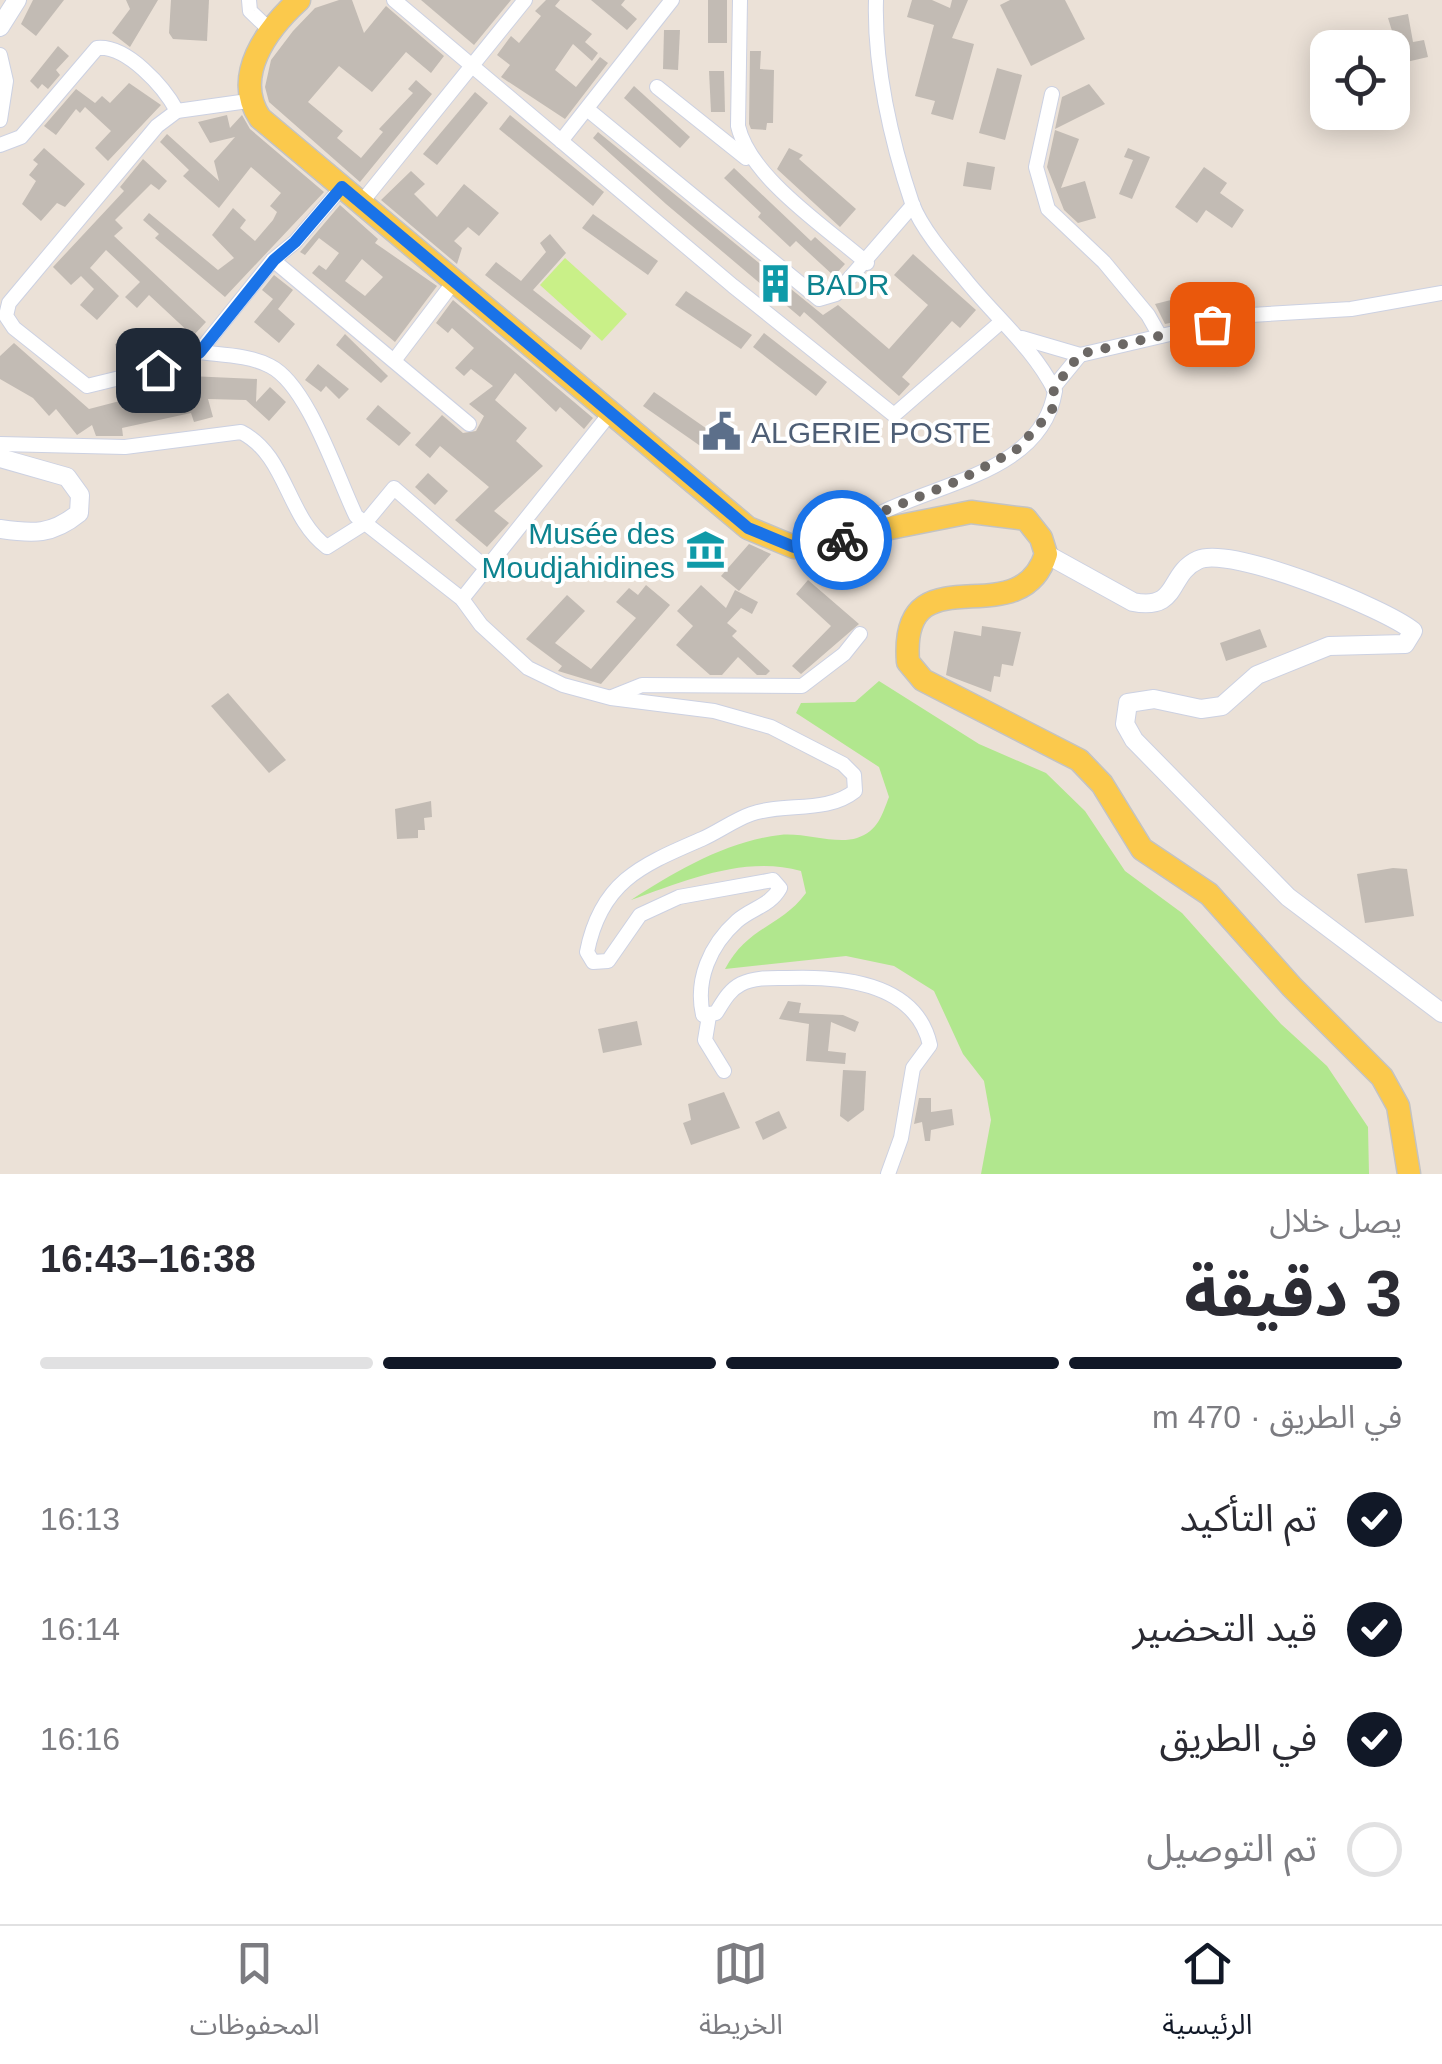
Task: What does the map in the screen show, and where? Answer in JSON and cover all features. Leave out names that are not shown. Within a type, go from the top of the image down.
[{"type":"main road","points":[[296,1],[270,32],[250,76],[248,101],[260,118],[748,528],[794,547],[972,512],[1004,513],[1026,519],[1041,538],[1046,554],[1032,580],[1013,592],[937,600],[920,606],[909,622],[908,662],[922,680],[1079,760],[1102,784],[1142,849],[1210,894],[1292,987],[1382,1077],[1398,1106],[1409,1174]]},
{"type":"street","points":[[0,27],[18,0]]},
{"type":"street","points":[[249,0],[250,11],[270,32]]},
{"type":"street","points":[[394,0],[894,415],[1001,322]]},
{"type":"street","points":[[361,203],[525,0]]},
{"type":"street","points":[[560,141],[672,0]]},
{"type":"street","points":[[740,0],[738,126],[742,145],[759,168]]},
{"type":"street","points":[[876,0],[878,64],[913,205],[962,276],[1001,322],[1022,338],[1054,388]]},
{"type":"street","points":[[0,144],[21,137],[97,48],[106,47],[132,62],[166,91],[177,111]]},
{"type":"street","points":[[0,55],[6,81],[0,120]]},
{"type":"street","points":[[657,87],[759,168],[867,264]]},
{"type":"street","points":[[1052,94],[1036,167],[1048,208],[1104,262],[1148,315],[1160,336]]},
{"type":"street","points":[[248,101],[177,111],[139,144],[9,302],[7,330],[88,386],[186,362],[200,352],[274,260],[295,242],[342,187]]},
{"type":"street","points":[[587,109],[819,298],[836,294],[867,264],[913,205]]},
{"type":"street","points":[[274,260],[396,358],[469,424]]},
{"type":"street","points":[[396,358],[456,279]]},
{"type":"street","points":[[1022,338],[1080,354],[1250,315],[1351,309],[1435,294],[1442,310]]},
{"type":"street","points":[[200,352],[252,360],[282,374],[309,414],[356,516],[462,600],[481,624],[528,668],[563,685],[611,698],[714,711],[771,727],[842,764],[854,775],[855,791],[843,800],[752,814],[649,861],[618,885],[602,908],[587,952],[593,962],[608,962],[640,915],[666,903],[716,888],[773,880],[780,888],[774,899],[737,921],[715,947],[700,978],[702,1008],[709,1016]]},
{"type":"street","points":[[841,540],[874,515],[960,480],[1016,450],[1052,411],[1054,388],[1080,354]]},
{"type":"street","points":[[462,600],[612,411]]},
{"type":"street","points":[[0,444],[125,448],[241,432],[256,439],[275,464],[312,536],[327,547],[365,523],[394,488],[486,568]]},
{"type":"street","points":[[0,458],[67,478],[80,495],[78,513],[60,529],[36,534],[0,529]]},
{"type":"street","points":[[1046,554],[1133,602],[1149,605],[1163,601],[1196,560],[1218,555],[1242,559],[1399,619],[1414,631],[1405,644],[1328,646],[1257,675],[1222,706],[1201,709],[1154,700],[1128,704],[1125,724],[1134,740],[1288,898],[1442,1014]]},
{"type":"street","points":[[611,698],[642,685],[802,686],[844,654],[860,634]]},
{"type":"street","points":[[724,1070],[705,1040],[709,1016],[742,983],[848,977],[879,988],[910,1012],[927,1031],[930,1045],[913,1068],[901,1138],[888,1174]]},
{"type":"green space","points":[[565,258],[627,314],[602,341],[540,285]]},
{"type":"green space","points":[[879,681],[979,744],[1046,773],[1085,811],[1125,871],[1182,913],[1281,1024],[1327,1066],[1368,1127],[1369,1174],[981,1174],[991,1120],[984,1081],[963,1054],[934,991],[894,966],[846,956],[725,969],[744,944],[806,893],[801,871],[780,867],[737,868],[693,878],[631,900],[683,869],[760,838],[789,835],[849,840],[870,831],[889,797],[879,767],[796,713],[801,703],[855,702]]},
{"type":"building","points":[[33,0],[64,0],[36,36],[21,24]]},
{"type":"building","points":[[126,0],[158,0],[130,47],[112,33],[130,9]]},
{"type":"building","points":[[171,0],[209,0],[207,41],[173,39],[169,33]]},
{"type":"building","points":[[352,0],[364,33],[386,6],[444,56],[431,73],[406,52],[372,92],[339,66],[308,102],[343,131],[337,138],[361,158],[383,132],[379,129],[413,93],[408,89],[416,80],[432,94],[360,182],[269,102],[265,87],[271,60],[293,31],[315,8]]},
{"type":"building","points":[[421,0],[511,0],[474,45]]},
{"type":"building","points":[[546,0],[560,0],[555,6],[592,34],[585,42],[598,53],[592,61],[573,44],[555,70],[576,87],[600,57],[608,63],[565,119],[501,77],[510,65],[497,55],[511,36],[519,43],[541,16],[535,11]]},
{"type":"building","points":[[591,0],[625,0],[621,5],[637,19],[627,30]]},
{"type":"building","points":[[708,0],[727,0],[727,43],[708,43]]},
{"type":"building","points":[[912,0],[932,0],[950,8],[952,0],[968,0],[952,38],[974,44],[953,120],[931,114],[935,101],[915,96],[934,25],[907,17]]},
{"type":"building","points":[[1010,0],[1065,0],[1085,39],[1031,66],[1000,5]]},
{"type":"building","points":[[1408,14],[1413,42],[1424,40],[1428,57],[1410,61],[1410,30],[1392,30],[1388,18]]},
{"type":"building","points":[[664,30],[680,30],[678,70],[663,69]]},
{"type":"building","points":[[58,46],[69,56],[56,70],[60,75],[48,89],[42,84],[38,89],[30,81]]},
{"type":"building","points":[[750,51],[761,51],[760,69],[774,70],[773,123],[767,123],[766,130],[751,129],[749,124]]},
{"type":"building","points":[[997,68],[1022,75],[1005,140],[979,133]]},
{"type":"building","points":[[709,71],[724,71],[725,112],[711,112]]},
{"type":"building","points":[[129,83],[161,105],[108,161],[95,148],[111,131],[85,107],[80,113],[76,109],[56,135],[44,126],[76,89],[95,103],[102,96],[110,103]]},
{"type":"building","points":[[1089,84],[1105,104],[1055,129],[1062,97]]},
{"type":"building","points":[[634,86],[690,137],[680,148],[624,98]]},
{"type":"building","points":[[475,92],[488,103],[437,165],[423,154]]},
{"type":"building","points":[[227,115],[230,128],[242,115],[250,129],[324,192],[225,297],[155,238],[159,234],[143,220],[149,213],[218,270],[234,258],[212,235],[233,208],[246,220],[240,228],[255,241],[273,220],[277,212],[270,206],[281,193],[251,167],[219,208],[183,176],[189,170],[160,142],[167,134],[219,181],[214,161],[235,137],[210,143],[198,122]]},
{"type":"building","points":[[510,115],[604,192],[593,206],[499,129]]},
{"type":"building","points":[[1055,130],[1079,139],[1061,188],[1085,181],[1096,218],[1078,223],[1064,210],[1047,167]]},
{"type":"building","points":[[598,132],[823,315],[838,305],[889,349],[928,305],[894,275],[913,254],[976,310],[960,328],[952,321],[902,377],[910,384],[899,396],[804,312],[800,317],[666,204],[593,138]]},
{"type":"building","points":[[44,148],[85,184],[65,207],[57,203],[41,221],[22,204],[36,181],[29,175],[38,164],[33,160]]},
{"type":"building","points":[[789,148],[803,155],[799,159],[856,209],[840,227],[777,169]]},
{"type":"building","points":[[1128,148],[1150,157],[1132,199],[1119,194],[1133,160],[1124,157]]},
{"type":"building","points":[[143,159],[167,181],[159,190],[151,184],[115,220],[123,228],[114,236],[206,322],[193,336],[149,295],[137,308],[125,297],[140,282],[106,250],[90,268],[119,296],[97,320],[80,305],[94,289],[81,276],[71,285],[53,267],[124,191],[120,187]]},
{"type":"building","points":[[967,162],[995,167],[991,190],[963,186]]},
{"type":"building","points":[[1204,167],[1227,183],[1220,193],[1244,210],[1232,228],[1206,210],[1197,223],[1175,207]]},
{"type":"building","points":[[734,168],[811,241],[815,237],[845,264],[834,276],[796,241],[790,247],[758,217],[761,213],[724,178]]},
{"type":"building","points":[[411,171],[425,184],[414,194],[437,217],[464,184],[499,213],[479,236],[468,227],[454,241],[462,248],[457,264],[381,200]]},
{"type":"building","points":[[340,205],[378,239],[375,243],[437,286],[395,342],[312,273],[319,265],[326,270],[339,253],[319,238],[305,255],[300,252]],"holes":[[[362,259],[383,277],[365,296],[345,281]]]},
{"type":"building","points":[[593,214],[658,261],[648,275],[582,228]]},
{"type":"building","points":[[550,234],[566,253],[533,290],[591,336],[581,350],[485,275],[496,262],[521,281],[546,252],[540,243]]},
{"type":"building","points":[[274,275],[293,290],[278,309],[295,324],[279,343],[254,322],[273,299],[262,290]]},
{"type":"building","points":[[686,291],[752,335],[741,349],[675,305]]},
{"type":"building","points":[[1179,298],[1184,320],[1165,324],[1155,304]]},
{"type":"building","points":[[453,300],[593,418],[584,429],[560,407],[556,412],[515,373],[495,400],[527,428],[516,441],[543,466],[494,511],[509,523],[487,547],[455,520],[489,487],[440,446],[430,458],[415,445],[442,415],[463,433],[476,431],[484,416],[469,404],[493,386],[471,369],[464,376],[455,368],[474,348],[452,328],[448,333],[436,323]]},
{"type":"building","points":[[764,333],[827,382],[816,396],[753,347]]},
{"type":"building","points":[[345,334],[388,376],[381,383],[336,345]]},
{"type":"building","points":[[143,337],[150,340],[152,347],[164,345],[172,353],[119,362],[115,344]]},
{"type":"building","points":[[14,343],[89,409],[189,383],[189,376],[257,379],[256,402],[270,387],[286,402],[269,421],[246,400],[208,399],[213,417],[194,422],[191,413],[122,428],[123,436],[96,436],[92,425],[77,435],[56,409],[49,416],[33,398],[0,379],[0,356]]},
{"type":"building","points":[[318,364],[349,389],[339,399],[326,386],[321,392],[305,380]]},
{"type":"building","points":[[654,392],[720,438],[709,452],[643,406]]},
{"type":"building","points":[[378,405],[411,433],[399,446],[366,419]]},
{"type":"building","points":[[428,473],[448,491],[435,505],[415,487]]},
{"type":"building","points":[[749,544],[771,554],[739,591],[721,576]]},
{"type":"building","points":[[808,580],[859,624],[801,674],[792,666],[831,626],[796,594]]},
{"type":"building","points":[[646,585],[670,605],[601,684],[558,671],[562,666],[526,639],[567,595],[585,611],[555,643],[591,669],[636,618],[616,602],[629,588],[638,595]]},
{"type":"building","points":[[701,585],[726,608],[735,590],[758,602],[752,614],[741,608],[727,623],[737,631],[732,636],[770,671],[766,675],[757,675],[738,657],[722,675],[710,675],[676,645],[693,626],[677,611]]},
{"type":"building","points":[[982,626],[1021,632],[1013,666],[1002,664],[1000,677],[994,676],[991,692],[946,675],[954,631],[981,636]]},
{"type":"building","points":[[1260,629],[1267,647],[1226,661],[1220,643]]},
{"type":"building","points":[[228,693],[286,760],[269,773],[211,706]]},
{"type":"building","points":[[431,801],[432,817],[424,818],[425,830],[418,830],[418,838],[397,839],[395,809]]},
{"type":"building","points":[[1407,869],[1414,916],[1365,923],[1357,874]]},
{"type":"building","points":[[788,1001],[801,1003],[799,1013],[843,1015],[859,1022],[855,1032],[831,1022],[828,1051],[846,1053],[845,1064],[806,1061],[809,1024],[779,1019]]},
{"type":"building","points":[[637,1021],[642,1045],[603,1053],[598,1029]]},
{"type":"building","points":[[843,1070],[866,1071],[864,1110],[848,1122],[840,1116]]},
{"type":"building","points":[[724,1092],[740,1128],[691,1145],[683,1123],[691,1120],[688,1104]]},
{"type":"building","points":[[919,1098],[931,1098],[931,1112],[952,1109],[954,1125],[931,1130],[930,1141],[925,1141],[922,1122],[914,1124]]},
{"type":"building","points":[[779,1111],[787,1128],[763,1140],[755,1122]]},
{"type":"way so far","points":[[842,540],[874,515],[991,466],[1016,450],[1052,411],[1054,388],[1080,354],[1212,324]]},
{"type":"place","name":"BADR","points":[[776,284]]},
{"type":"place","name":"ALGERIE POSTE","points":[[721,432]]},
{"type":"place","name":"Musée des Moudjahidines","points":[[705,550]]},
{"type":"route","points":[[158,370],[186,362],[200,352],[274,260],[295,242],[342,187],[748,528],[794,547],[842,540]]}]
